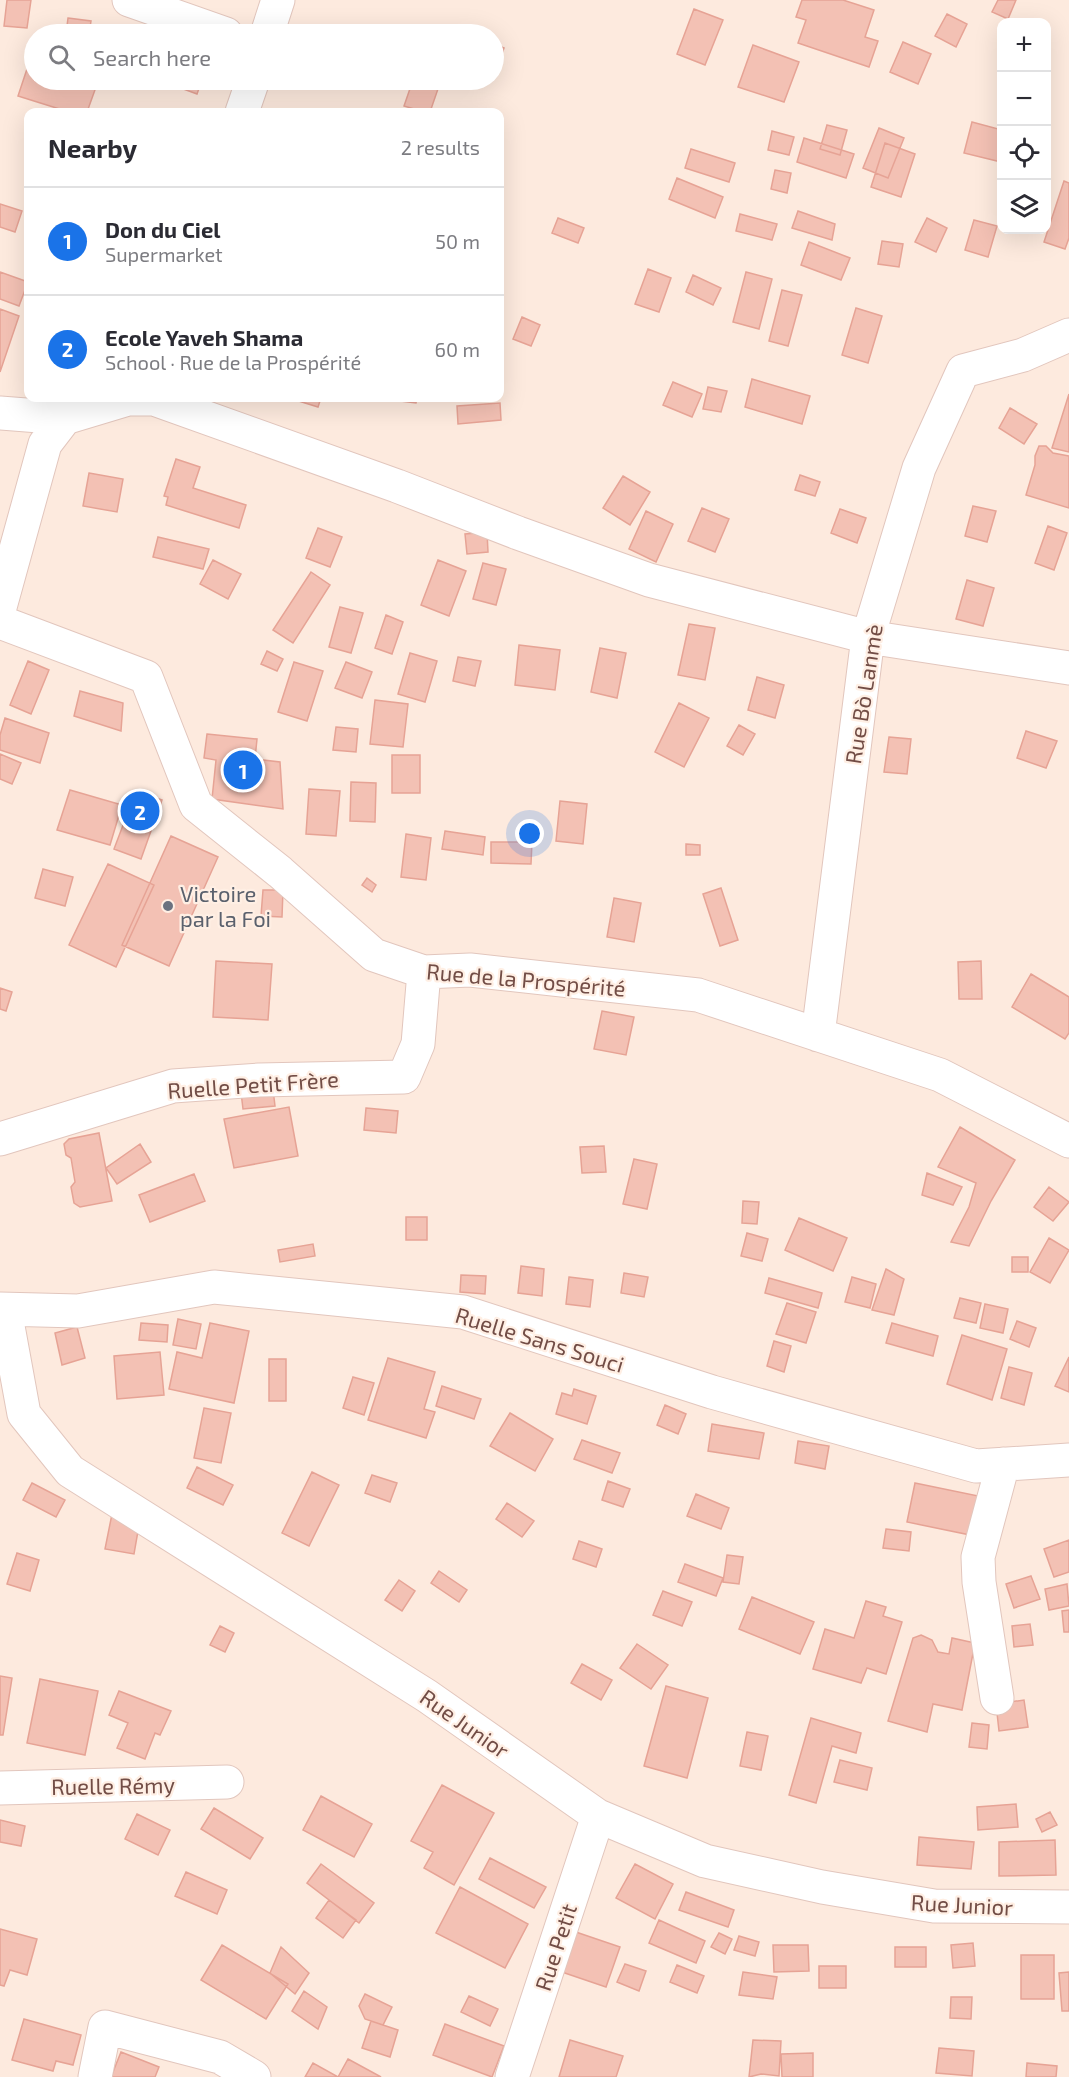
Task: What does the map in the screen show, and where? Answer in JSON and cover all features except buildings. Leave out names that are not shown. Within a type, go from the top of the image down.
[{"type":"street","points":[[129,0],[197,24]]},
{"type":"street","points":[[270,24],[278,0]]},
{"type":"street","points":[[243,108],[250,90]]},
{"type":"street","name":"Rue Bò Lanmè","points":[[818,1035],[868,637],[919,468],[963,371],[1023,355],[1069,335]]},
{"type":"street","points":[[0,413],[77,408],[111,402]]},
{"type":"street","points":[[162,402],[649,580],[868,637],[1069,668]]},
{"type":"street","points":[[0,607],[45,444],[77,408]]},
{"type":"street","name":"Rue de la Prospérité","points":[[0,622],[146,677],[196,805],[280,872],[374,955],[424,972],[470,970],[698,995],[940,1075],[1069,1141]]},
{"type":"street","name":"Ruelle Petit Frère","points":[[0,1139],[173,1086],[259,1080],[404,1077],[418,1044],[424,972]]},
{"type":"street","name":"Ruelle Sans Souci","points":[[3,1309],[78,1311],[214,1287],[464,1312],[724,1395],[976,1466],[1069,1460]]},
{"type":"street","name":"Rue Junior","points":[[3,1309],[24,1414],[70,1471],[427,1696],[598,1816],[705,1861],[822,1887],[934,1906],[1069,1907]]},
{"type":"street","points":[[997,1698],[979,1582],[978,1557],[1003,1464]]},
{"type":"street","name":"Ruelle Rémy","points":[[0,1788],[227,1782]]},
{"type":"street","name":"Rue Petit","points":[[512,2077],[598,1816]]},
{"type":"street","points":[[95,2077],[105,2027],[219,2056],[254,2077]]},
{"type":"place","name":"Don du Ciel","points":[[243,770]]},
{"type":"place","name":"Ecole Yaveh Shama","points":[[140,811]]},
{"type":"place","name":"Victoire par la Foi","points":[[168,906]]}]
